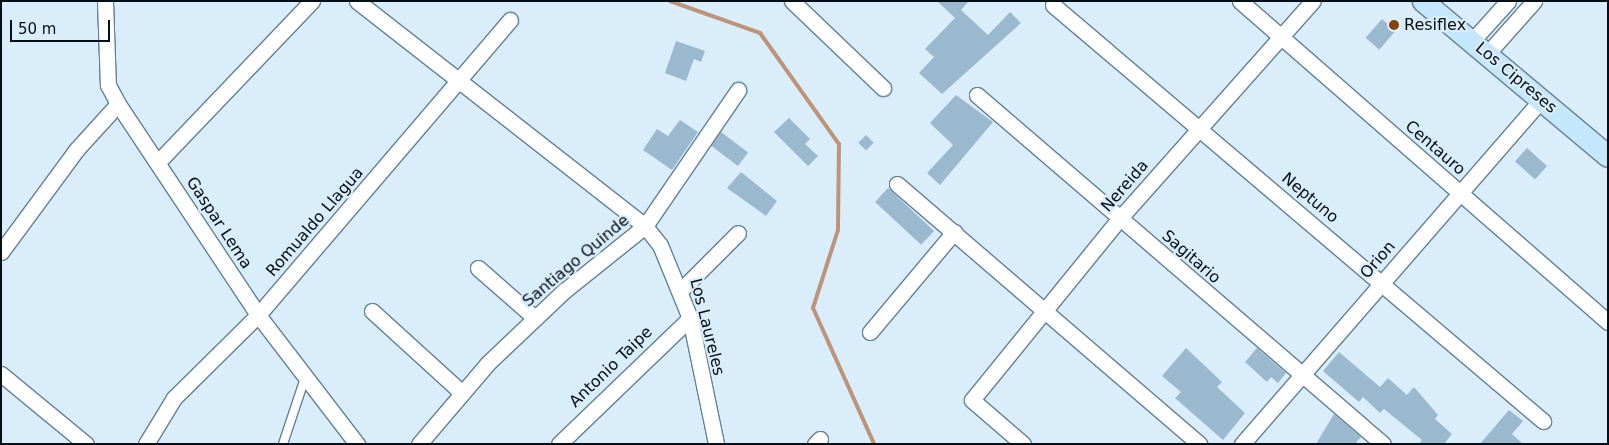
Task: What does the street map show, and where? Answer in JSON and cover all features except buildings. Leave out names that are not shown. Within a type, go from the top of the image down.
[{"type":"street","name":"Gaspar Lema","points":[[105,1],[108,85],[118,104],[258,315],[306,373],[357,444]]},
{"type":"street","points":[[158,162],[312,1]]},
{"type":"street","name":"Los Laureles","points":[[357,1],[645,226],[660,245],[682,290],[690,318],[716,444]]},
{"type":"street","points":[[792,1],[883,88]]},
{"type":"street","name":"Centauro","points":[[1240,1],[1608,322]]},
{"type":"street","name":"Nereida","points":[[1023,444],[972,400],[1044,309],[1120,218],[1313,1]]},
{"type":"street","name":"Los Cipreses","points":[[1423,1],[1608,156]]},
{"type":"street","points":[[1480,48],[1508,1]]},
{"type":"street","points":[[1480,48],[1534,1]]},
{"type":"street","name":"Neptuno","points":[[1053,5],[1198,129],[1383,282],[1543,421]]},
{"type":"street","name":"Romualdo Llagua","points":[[146,444],[174,398],[258,315],[510,20]]},
{"type":"street","name":"Santiago Quinde","points":[[419,444],[460,391],[535,318],[645,226],[738,90]]},
{"type":"street","name":"Sagitario","points":[[977,96],[1120,218],[1301,377],[1383,444]]},
{"type":"street","name":"Orion","points":[[1242,444],[1541,100]]},
{"type":"street","points":[[1,252],[77,149],[118,104]]},
{"type":"street","points":[[897,184],[1199,444]]},
{"type":"street","points":[[870,332],[954,232]]},
{"type":"street","points":[[682,290],[738,233]]},
{"type":"street","points":[[478,268],[535,318]]},
{"type":"street","points":[[372,311],[460,391]]},
{"type":"street","name":"Antonio Taipe","points":[[559,444],[690,318]]},
{"type":"street","points":[[1,374],[86,444]]},
{"type":"lane","points":[[283,444],[306,373]]},
{"type":"waterway","points":[[670,1],[760,33],[839,144],[838,230],[813,308],[874,444]]},
{"type":"place","name":"Resiflex","points":[[1394,25]]}]
